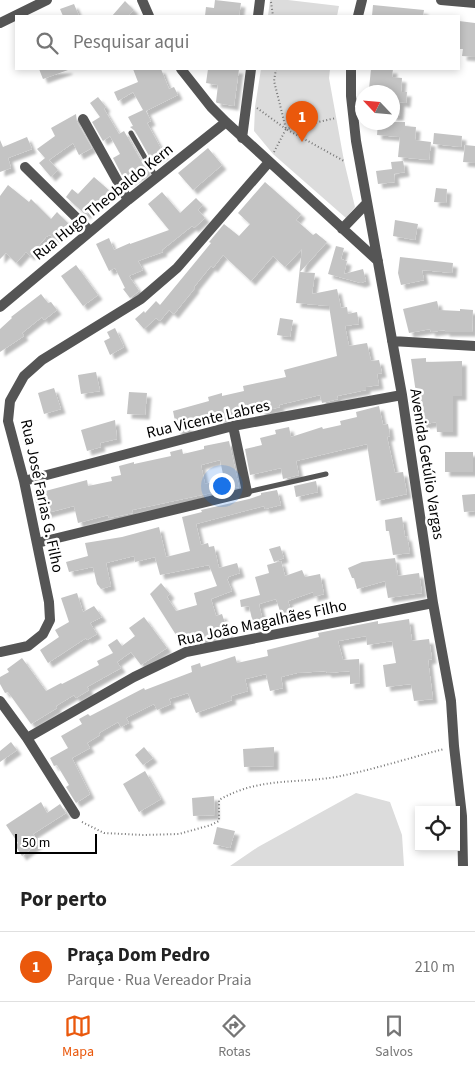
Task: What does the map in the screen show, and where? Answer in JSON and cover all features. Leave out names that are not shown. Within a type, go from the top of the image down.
[{"type":"street","points":[[16,15],[46,0]]},
{"type":"street","points":[[142,0],[149,15]]},
{"type":"street","points":[[258,15],[260,0]]},
{"type":"street","points":[[358,15],[362,0]]},
{"type":"street","points":[[441,0],[475,3]]},
{"type":"street","points":[[0,23],[15,16]]},
{"type":"street","points":[[182,70],[211,107],[242,138],[271,158],[378,261]]},
{"type":"street","points":[[242,138],[251,70]]},
{"type":"street","name":"Avenida Getúlio Vargas","points":[[351,70],[350,96],[356,142],[402,395],[433,603],[451,701],[462,816],[463,866]]},
{"type":"street","points":[[83,119],[128,200]]},
{"type":"street","name":"Rua Hugo Theobaldo Kern","points":[[0,307],[90,231],[226,122]]},
{"type":"street","name":"Rua José Farias G. Filho","points":[[0,652],[28,646],[44,634],[50,620],[49,602],[24,481],[8,421],[10,401],[24,376],[42,360],[141,300],[177,268],[271,158]]},
{"type":"street","points":[[25,167],[90,231]]},
{"type":"street","points":[[342,228],[367,203]]},
{"type":"street","points":[[392,341],[475,346]]},
{"type":"street","name":"Rua Vicente Labres","points":[[24,481],[233,426],[402,395]]},
{"type":"street","points":[[37,543],[247,492],[233,426]]},
{"type":"street","name":"Rua João Magalhães Filho","points":[[27,738],[134,677],[186,652],[433,603]]},
{"type":"street","points":[[0,701],[27,738],[75,814]]},
{"type":"lane","points":[[131,133],[156,177]]},
{"type":"lane","points":[[247,492],[326,474]]},
{"type":"path","points":[[271,0],[273,15]]},
{"type":"path","points":[[271,158],[286,129],[274,81],[276,70]]},
{"type":"path","points":[[255,107],[286,129],[344,161]]},
{"type":"path","points":[[286,129],[336,118]]},
{"type":"path","points":[[75,814],[83,823],[104,832],[143,835],[179,834],[219,822],[219,800],[232,792],[264,783],[335,777],[454,746]]},
{"type":"shaded area","points":[[270,0],[288,0],[339,6],[337,15],[268,15]]},
{"type":"shaded area","points":[[261,70],[330,70],[329,78],[344,161],[355,207],[346,218],[273,154],[254,131],[255,107]]},
{"type":"shaded area","points":[[356,793],[390,802],[402,835],[404,866],[230,866],[258,847]]},
{"type":"building","points":[[215,0],[241,3],[239,15],[205,15],[206,7],[214,8]]},
{"type":"building","points":[[125,1],[134,10],[129,15],[113,15]]},
{"type":"building","points":[[74,4],[79,15],[63,15],[60,9]]},
{"type":"building","points":[[373,5],[424,10],[423,15],[372,15]]},
{"type":"building","points":[[460,21],[475,23],[475,57],[462,56],[463,49],[460,49]]},
{"type":"building","points":[[39,70],[68,70],[43,79]]},
{"type":"building","points":[[133,70],[161,70],[169,89],[174,87],[178,95],[146,111],[151,121],[147,123],[164,154],[152,161],[135,131],[130,127],[133,126],[128,117],[143,110],[133,92],[118,101],[114,92],[138,82]]},
{"type":"building","points":[[208,70],[239,70],[234,106],[217,103],[218,85],[206,83]]},
{"type":"building","points":[[371,70],[393,70],[392,77],[402,78],[401,92],[407,92],[406,103],[400,102],[400,85],[369,85]]},
{"type":"building","points":[[98,97],[106,107],[104,109],[119,134],[124,131],[147,171],[126,183],[113,158],[120,154],[110,136],[103,141],[92,122],[100,117],[90,103]]},
{"type":"building","points":[[76,114],[77,122],[92,148],[79,155],[73,143],[49,160],[58,170],[51,177],[39,163],[45,158],[37,149],[55,136],[51,128]]},
{"type":"building","points":[[400,122],[405,122],[405,126],[416,127],[415,140],[431,142],[429,160],[398,157],[400,137],[377,135],[377,130],[400,130]]},
{"type":"building","points":[[434,133],[462,136],[461,147],[433,144]]},
{"type":"building","points":[[27,137],[32,149],[8,158],[11,168],[0,172],[0,140],[3,147]]},
{"type":"building","points":[[465,145],[475,146],[475,163],[463,162]]},
{"type":"building","points":[[208,148],[222,165],[193,190],[178,173]]},
{"type":"building","points":[[403,161],[405,172],[394,174],[395,182],[378,184],[376,171],[392,169],[391,162]]},
{"type":"building","points":[[94,177],[111,192],[100,204],[96,201],[86,215],[66,197],[72,189],[78,194]]},
{"type":"building","points":[[265,182],[301,214],[296,220],[313,235],[316,233],[327,242],[300,272],[315,273],[312,294],[337,289],[341,308],[347,307],[348,314],[357,312],[359,324],[345,326],[349,346],[367,343],[371,361],[379,360],[382,373],[377,374],[379,385],[366,387],[366,390],[337,396],[338,399],[322,403],[320,395],[279,405],[280,407],[261,412],[260,406],[214,420],[213,417],[187,423],[189,428],[177,431],[173,411],[209,401],[208,397],[222,393],[222,396],[244,391],[243,386],[286,377],[284,370],[337,356],[329,306],[296,303],[302,249],[285,267],[273,256],[251,281],[223,255],[213,268],[211,266],[174,314],[169,310],[160,321],[156,318],[144,329],[135,319],[144,311],[145,313],[156,301],[160,305],[211,243],[209,242],[224,224],[239,236],[250,224],[238,213]]},
{"type":"building","points":[[8,185],[29,202],[31,199],[51,219],[57,212],[69,224],[55,239],[50,235],[46,237],[30,256],[26,252],[16,263],[6,253],[0,259],[0,196]]},
{"type":"building","points":[[436,188],[447,189],[446,203],[434,202]]},
{"type":"building","points":[[162,192],[180,213],[196,198],[203,205],[198,210],[205,218],[162,250],[163,252],[138,261],[143,270],[129,276],[139,291],[130,298],[123,289],[125,288],[115,268],[109,271],[96,244],[109,238],[114,250],[169,230],[148,204]]},
{"type":"building","points":[[395,220],[418,224],[415,240],[393,236]]},
{"type":"building","points":[[336,246],[344,248],[341,259],[347,261],[344,274],[363,269],[366,281],[361,283],[328,274]]},
{"type":"building","points":[[400,257],[453,263],[452,273],[422,270],[424,280],[401,285],[398,273]]},
{"type":"building","points":[[76,265],[98,295],[83,306],[61,276]]},
{"type":"building","points":[[41,294],[57,310],[44,320],[42,317],[22,333],[24,336],[0,352],[0,329],[11,317]]},
{"type":"building","points":[[437,301],[439,310],[473,310],[472,332],[445,332],[445,330],[431,332],[430,329],[409,333],[403,309]]},
{"type":"building","points":[[280,318],[293,320],[290,337],[277,335]]},
{"type":"building","points":[[115,328],[124,347],[110,355],[104,341],[110,338],[107,332]]},
{"type":"building","points":[[426,358],[426,362],[462,361],[462,396],[453,396],[453,432],[437,432],[436,422],[421,425],[419,411],[422,410],[419,393],[416,393],[411,359]]},
{"type":"building","points":[[96,372],[100,391],[81,394],[78,375]]},
{"type":"building","points":[[54,388],[61,409],[44,414],[38,393]]},
{"type":"building","points":[[129,392],[147,393],[145,415],[127,414]]},
{"type":"building","points":[[379,406],[383,425],[388,424],[390,436],[387,437],[395,473],[403,472],[407,494],[376,501],[367,444],[296,461],[299,475],[283,479],[281,468],[250,475],[245,449],[262,445],[260,438],[276,434],[275,430],[289,427],[291,437],[322,427],[323,429],[341,425],[340,421],[357,417],[356,412]]},
{"type":"building","points":[[115,420],[117,439],[100,443],[101,447],[87,451],[81,430]]},
{"type":"building","points":[[229,441],[239,487],[132,510],[133,513],[109,518],[108,515],[78,523],[74,506],[39,515],[34,494],[87,480],[88,486],[112,481],[111,477],[121,475],[119,466],[171,456],[170,452],[182,449],[183,454],[204,449],[204,446]],"holes":[[[220,460],[224,479],[205,484],[201,465]]]},
{"type":"building","points":[[445,452],[473,452],[473,472],[445,472]]},
{"type":"building","points":[[316,481],[318,492],[296,497],[294,486]]},
{"type":"building","points":[[277,490],[281,505],[265,509],[264,506],[196,524],[201,545],[208,543],[209,547],[214,546],[219,568],[237,563],[240,573],[227,579],[232,591],[211,599],[216,616],[222,614],[229,635],[197,643],[194,634],[178,638],[150,594],[161,583],[170,594],[167,597],[176,611],[197,605],[194,593],[217,586],[209,565],[160,575],[155,557],[135,562],[134,556],[106,563],[111,586],[101,589],[97,584],[93,567],[69,572],[66,562],[88,556],[85,543],[122,537],[159,527],[166,557],[190,551],[182,517],[202,512],[201,510],[249,499],[261,495],[261,493]]},
{"type":"building","points":[[475,494],[475,511],[464,512],[462,495]]},
{"type":"building","points":[[402,517],[410,553],[393,555],[385,520]]},
{"type":"building","points":[[280,546],[284,558],[274,562],[269,549]]},
{"type":"building","points":[[395,558],[398,576],[419,573],[422,593],[388,598],[385,581],[357,589],[354,578],[352,578],[348,568],[362,562]]},
{"type":"building","points":[[281,561],[285,576],[302,570],[305,577],[320,574],[324,594],[313,597],[313,592],[288,601],[293,616],[283,620],[276,599],[259,604],[264,626],[254,628],[249,606],[241,607],[240,600],[260,595],[255,577],[269,573],[267,565]]},
{"type":"building","points":[[77,593],[83,612],[94,606],[102,617],[90,623],[97,634],[87,640],[86,638],[48,663],[40,650],[59,637],[55,630],[69,622],[61,598]]},
{"type":"building","points":[[144,617],[167,648],[141,665],[131,652],[117,662],[121,668],[87,687],[89,690],[76,698],[74,695],[56,706],[57,708],[31,724],[8,692],[5,693],[0,684],[0,677],[9,672],[7,669],[22,658],[46,691],[62,684],[99,665],[97,661],[113,653],[108,645],[117,639],[122,646],[135,636],[129,628]]},
{"type":"building","points":[[409,619],[412,641],[429,639],[432,659],[428,660],[433,699],[414,701],[411,684],[386,687],[383,665],[396,663],[392,641],[367,645],[366,636],[338,641],[343,660],[359,659],[360,683],[350,684],[350,671],[297,673],[281,677],[283,688],[270,691],[266,674],[245,679],[248,691],[231,696],[232,700],[196,713],[188,693],[169,699],[171,704],[157,710],[154,704],[126,718],[129,723],[121,727],[118,722],[99,733],[100,735],[87,743],[90,748],[72,758],[90,794],[76,803],[66,787],[69,785],[57,765],[54,766],[50,758],[68,748],[61,736],[82,724],[79,719],[88,714],[90,716],[144,688],[145,690],[192,672],[191,666],[200,663],[201,667],[235,656],[237,663],[268,656],[267,650],[319,637],[318,633],[378,621],[378,624]]},
{"type":"building","points":[[11,742],[17,750],[0,762],[0,751]]},
{"type":"building","points":[[144,747],[153,758],[143,765],[135,755]]},
{"type":"building","points":[[274,747],[274,766],[244,767],[243,749]]},
{"type":"building","points":[[145,771],[161,799],[139,812],[123,784]]},
{"type":"building","points":[[214,796],[215,815],[193,816],[192,798]]},
{"type":"building","points":[[41,802],[47,813],[60,804],[66,813],[33,834],[39,843],[22,856],[15,845],[18,843],[6,825]]},
{"type":"building","points":[[217,827],[235,831],[230,848],[213,844]]},
{"type":"place","name":"Praça Dom Pedro","points":[[302,142]]}]
